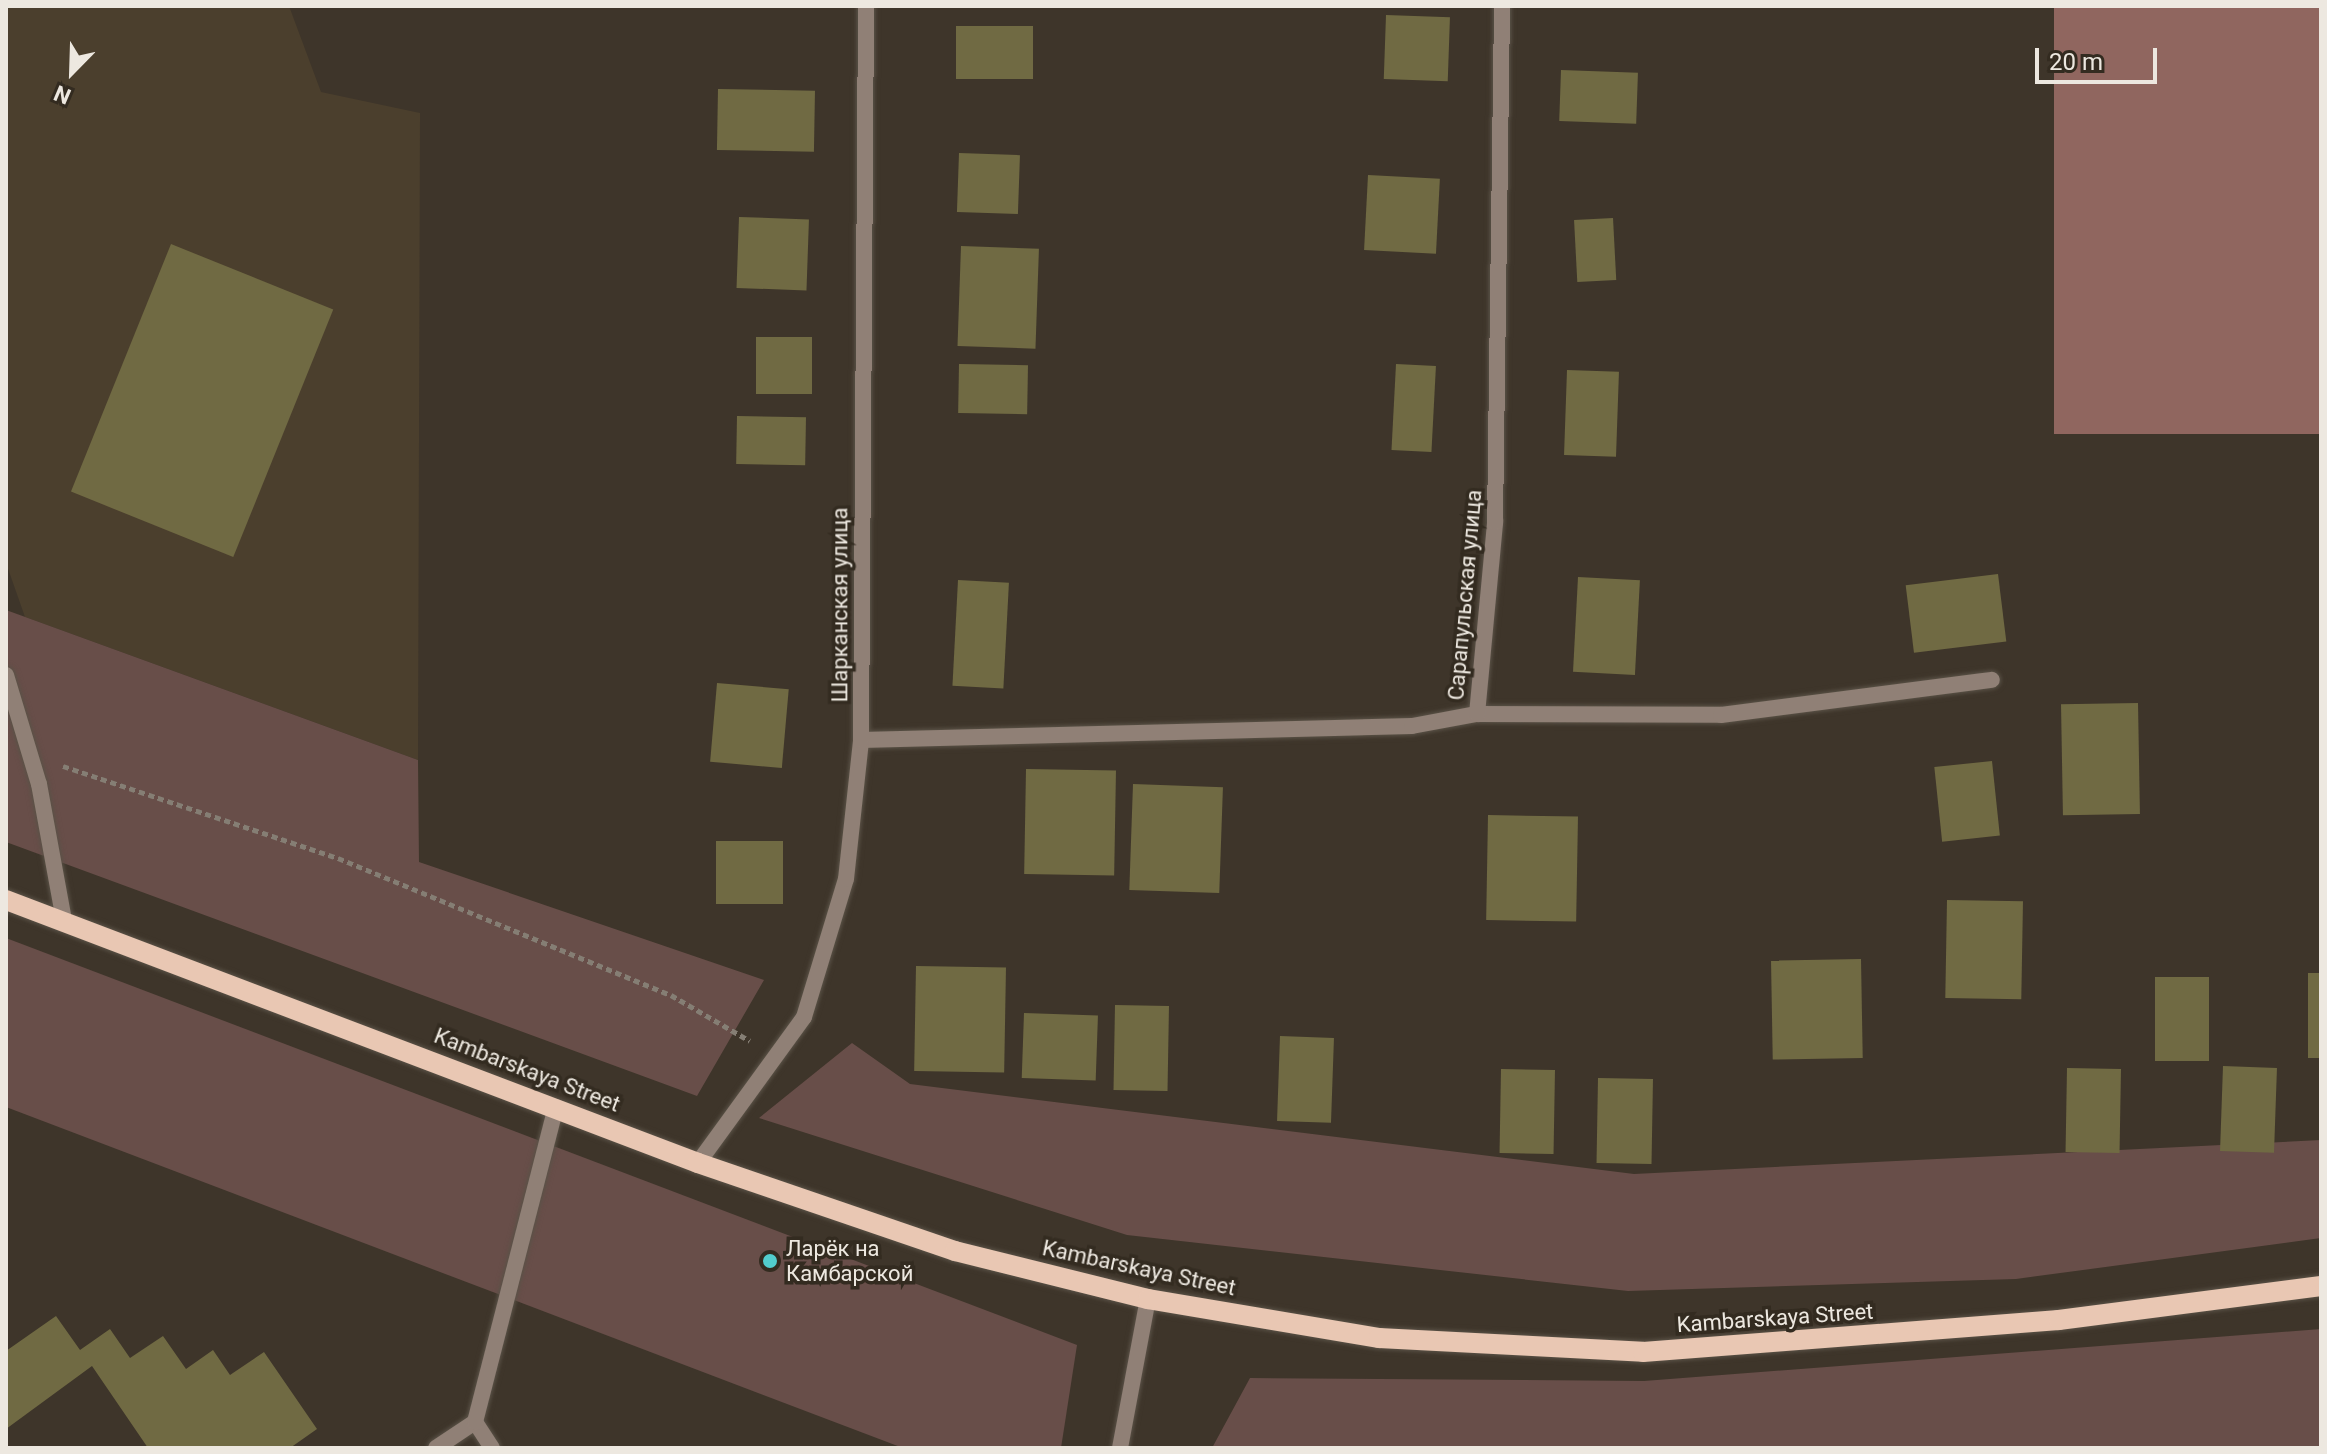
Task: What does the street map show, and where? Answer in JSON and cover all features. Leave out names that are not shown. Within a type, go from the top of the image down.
[{"type":"main road","name":"Kambarskaya Street","points":[[6,900],[698,1163],[955,1251],[1148,1299],[1379,1338],[1643,1352],[2059,1320],[2321,1286]]},
{"type":"street","name":"Шарканская улица","points":[[698,1163],[804,1017],[846,879],[861,740],[866,6]]},
{"type":"street","name":"Сарапульская улица","points":[[861,740],[1412,726],[1477,714],[1495,522],[1502,6]]},
{"type":"street","points":[[6,675],[31,756],[64,920]]},
{"type":"street","points":[[1477,714],[1721,715],[1992,680]]},
{"type":"street","points":[[436,1448],[475,1422],[556,1107]]},
{"type":"street","points":[[1120,1448],[1148,1299]]},
{"type":"street","points":[[475,1422],[492,1448]]},
{"type":"path","points":[[31,756],[338,858],[671,995],[776,1055]]},
{"type":"shaded area","points":[[6,6],[289,6],[321,92],[420,113],[418,760],[25,617],[6,563]]},
{"type":"shaded area","points":[[2054,6],[2321,6],[2321,434],[2054,434]]},
{"type":"shaded area","points":[[6,610],[418,760],[419,862],[764,980],[697,1096],[6,842]]},
{"type":"shaded area","points":[[6,938],[1077,1345],[1061,1448],[903,1448],[6,1107]]},
{"type":"shaded area","points":[[852,1043],[910,1084],[1634,1174],[2321,1140],[2321,1238],[2016,1279],[1628,1291],[1127,1235],[759,1118]]},
{"type":"shaded area","points":[[2321,1329],[2321,1448],[1212,1448],[1250,1378],[1644,1381]]},
{"type":"building","points":[[1386,15],[1450,17],[1448,81],[1384,79]]},
{"type":"building","points":[[956,26],[1033,26],[1033,79],[956,79]]},
{"type":"building","points":[[1561,70],[1638,73],[1636,124],[1559,121]]},
{"type":"building","points":[[718,89],[815,91],[814,152],[717,150]]},
{"type":"building","points":[[959,153],[1020,155],[1018,214],[957,212]]},
{"type":"building","points":[[1368,175],[1440,179],[1436,254],[1364,250]]},
{"type":"building","points":[[739,217],[809,219],[806,290],[737,288]]},
{"type":"building","points":[[1613,218],[1616,280],[1577,282],[1574,220]]},
{"type":"building","points":[[171,244],[333,310],[233,557],[71,492]]},
{"type":"building","points":[[961,246],[1039,249],[1035,349],[958,346]]},
{"type":"building","points":[[756,337],[812,337],[812,394],[756,394]]},
{"type":"building","points":[[959,364],[1028,365],[1027,414],[958,413]]},
{"type":"building","points":[[1396,364],[1436,366],[1431,452],[1391,450]]},
{"type":"building","points":[[1567,370],[1619,372],[1616,457],[1564,455]]},
{"type":"building","points":[[737,416],[806,417],[805,465],[736,464]]},
{"type":"building","points":[[1998,574],[2006,641],[1914,653],[1906,585]]},
{"type":"building","points":[[1578,577],[1640,580],[1635,675],[1573,672]]},
{"type":"building","points":[[958,580],[1009,583],[1003,689],[952,686]]},
{"type":"building","points":[[717,683],[789,689],[782,768],[710,762]]},
{"type":"building","points":[[2138,703],[2140,814],[2063,815],[2061,704]]},
{"type":"building","points":[[1992,761],[2000,836],[1942,842],[1934,767]]},
{"type":"building","points":[[1026,769],[1116,771],[1114,876],[1024,874]]},
{"type":"building","points":[[1133,784],[1223,787],[1219,893],[1129,890]]},
{"type":"building","points":[[1488,815],[1578,817],[1576,922],[1486,920]]},
{"type":"building","points":[[716,841],[783,841],[783,904],[716,904]]},
{"type":"building","points":[[1947,900],[2023,901],[2021,999],[1945,998]]},
{"type":"building","points":[[1861,959],[1863,1058],[1773,1060],[1771,961]]},
{"type":"building","points":[[916,966],[1006,968],[1004,1073],[914,1071]]},
{"type":"building","points":[[2308,973],[2321,973],[2321,1058],[2308,1058]]},
{"type":"building","points":[[2155,977],[2209,977],[2209,1061],[2155,1061]]},
{"type":"building","points":[[1115,1005],[1169,1006],[1168,1091],[1114,1090]]},
{"type":"building","points":[[1024,1013],[1098,1016],[1096,1081],[1022,1078]]},
{"type":"building","points":[[1280,1036],[1334,1038],[1331,1123],[1277,1121]]},
{"type":"building","points":[[2223,1066],[2277,1068],[2274,1153],[2220,1151]]},
{"type":"building","points":[[2067,1068],[2121,1069],[2120,1153],[2066,1152]]},
{"type":"building","points":[[1501,1069],[1555,1070],[1554,1154],[1500,1153]]},
{"type":"building","points":[[1598,1078],[1653,1079],[1652,1164],[1597,1163]]},
{"type":"building","points":[[56,1316],[80,1350],[110,1329],[130,1358],[163,1336],[186,1369],[213,1350],[230,1375],[264,1352],[317,1429],[290,1448],[148,1448],[92,1366],[6,1429],[6,1351]]},
{"type":"place","name":"Ларёк на Камбарской","points":[[770,1261]]}]
